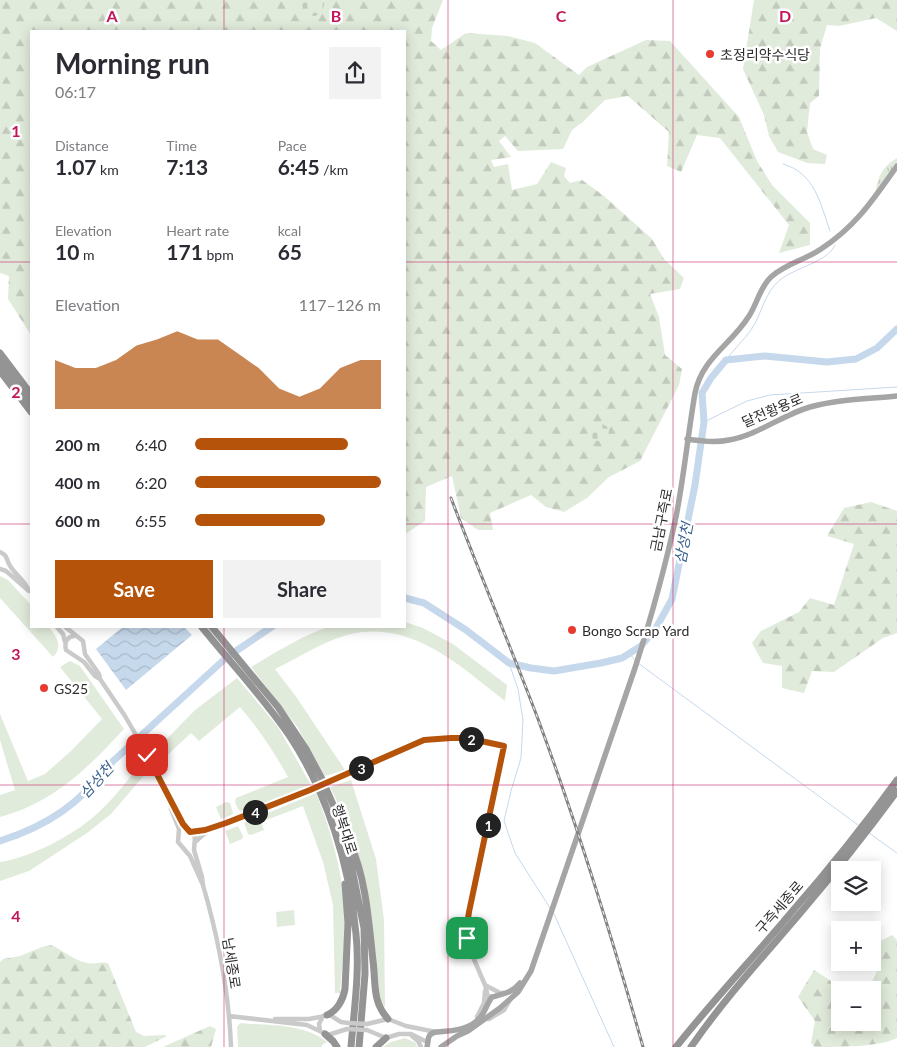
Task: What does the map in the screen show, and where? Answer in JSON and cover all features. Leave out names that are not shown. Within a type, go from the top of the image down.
[{"type":"highway","points":[[0,353],[30,393]]},
{"type":"highway","points":[[0,361],[30,401]]},
{"type":"highway","points":[[0,371],[30,411]]},
{"type":"highway","points":[[0,378],[30,418]]},
{"type":"highway","name":"행복대로","points":[[203,628],[289,736],[307,765],[337,835],[340,854],[351,892],[356,935],[356,994],[351,1047]]},
{"type":"highway","name":"행복대로","points":[[213,628],[278,707],[306,749],[321,777],[344,830],[364,928],[365,974],[359,1047]]},
{"type":"highway","name":"구즉세종로","points":[[871,821],[897,780]]},
{"type":"highway","name":"구즉세종로","points":[[676,1047],[726,985],[797,907],[897,791]]},
{"type":"highway","points":[[344,830],[353,850],[365,901],[379,1008],[390,1020]]},
{"type":"highway","name":"구즉세종로","points":[[691,1047],[750,971],[802,911],[857,838]]},
{"type":"highway","points":[[325,1016],[333,1012],[337,1007],[344,995],[345,989],[347,901],[340,854]]},
{"type":"highway","points":[[323,1032],[333,1041],[336,1047]]},
{"type":"highway","points":[[376,1047],[389,1037]]},
{"type":"main road","name":"금남구즉로","points":[[502,1006],[510,996],[518,992],[531,971],[636,668],[663,574],[690,439],[698,380],[703,368],[749,316],[761,291],[770,278],[819,251],[839,236],[870,205],[897,166]]},
{"type":"main road","name":"달전황용로","points":[[690,439],[710,442],[727,441],[747,435],[796,412],[818,405],[897,396]]},
{"type":"main road","points":[[442,1046],[502,1006],[502,1001],[497,996]]},
{"type":"main road","points":[[428,1045],[430,1035],[437,1032],[468,1029],[480,1018],[492,997],[510,996]]},
{"type":"main road","points":[[489,1002],[491,1009],[496,1010]]},
{"type":"main road","points":[[437,1032],[443,1037],[442,1046]]},
{"type":"street","points":[[0,552],[5,554],[14,571],[26,584],[30,592]]},
{"type":"street","points":[[0,569],[6,565],[7,560]]},
{"type":"street","points":[[0,569],[6,571],[30,592]]},
{"type":"street","points":[[58,628],[62,634],[66,650],[84,662],[95,676],[100,679]]},
{"type":"street","points":[[66,628],[74,636],[81,639],[85,654],[125,716],[185,828],[195,837],[194,844]]},
{"type":"street","points":[[65,643],[68,638],[74,636]]},
{"type":"street","points":[[74,654],[80,652],[83,647]]},
{"type":"street","points":[[179,836],[183,832],[205,830],[226,823],[310,790],[424,740],[467,738],[504,746],[467,925],[470,950],[485,985],[489,1002]]},
{"type":"street","points":[[171,801],[179,829],[178,842],[183,848],[189,848],[204,834],[226,823]]},
{"type":"street","name":"남세종로","points":[[194,844],[202,877],[202,885]]},
{"type":"street","name":"남세종로","points":[[183,848],[190,856],[202,885],[216,934],[229,1016],[231,1047]]},
{"type":"street","points":[[468,1029],[500,1013],[510,996],[485,985]]},
{"type":"street","points":[[485,985],[497,996]]},
{"type":"street","points":[[468,1029],[482,1008],[485,985]]},
{"type":"street","points":[[229,1016],[307,1025],[332,1034],[347,1026],[390,1020],[406,1026],[454,1030]]},
{"type":"street","points":[[323,1032],[319,1021],[325,1016]]},
{"type":"street","points":[[271,1020],[333,1016],[347,1026],[389,1037],[409,1034],[422,1038],[428,1045]]},
{"type":"street","points":[[389,1037],[395,1028],[390,1020]]},
{"type":"street","points":[[421,1028],[437,1032]]},
{"type":"street","points":[[409,1034],[418,1041],[421,1047]]},
{"type":"green space","points":[[0,0],[443,0],[432,28],[431,41],[441,50],[466,33],[508,36],[535,43],[579,75],[587,67],[646,40],[670,41],[739,117],[757,161],[772,185],[810,223],[810,245],[779,253],[789,225],[720,138],[697,135],[681,172],[667,166],[669,132],[628,96],[605,100],[572,130],[563,149],[518,151],[505,136],[499,141],[511,157],[491,160],[494,167],[508,164],[512,190],[537,184],[551,162],[566,168],[564,176],[570,183],[582,180],[604,196],[652,239],[664,259],[684,278],[680,289],[650,294],[659,317],[665,355],[682,369],[679,385],[640,461],[609,477],[587,498],[564,512],[546,507],[531,495],[490,513],[493,530],[478,530],[461,518],[452,476],[426,487],[425,521],[406,533],[406,30],[30,30],[30,333],[8,299],[9,276],[0,273]]},
{"type":"green space","points":[[298,0],[325,0],[322,13],[315,16],[305,16]]},
{"type":"green space","points":[[754,0],[897,0],[897,31],[876,18],[839,26],[827,25],[820,49],[819,96],[810,103],[807,132],[813,149],[827,155],[825,164],[807,163],[778,152],[769,136],[764,115],[743,69]]},
{"type":"green space","points":[[897,158],[897,162],[875,194],[882,173]]},
{"type":"green space","points":[[601,423],[609,428],[608,440],[601,441],[590,437],[589,430],[592,425]]},
{"type":"green space","points":[[871,502],[897,511],[897,633],[883,638],[834,672],[812,671],[804,693],[782,688],[782,666],[763,663],[752,643],[761,631],[799,612],[810,598],[834,605],[854,544],[827,536],[844,508]]},
{"type":"green space","points":[[0,576],[8,580],[30,604],[30,628],[50,628],[54,634],[58,641],[58,649],[53,657],[0,598]]},
{"type":"green space","points":[[406,622],[423,628],[453,644],[507,685],[505,701],[452,660],[433,648],[413,639],[392,633],[370,632],[347,635],[328,642],[275,669],[297,698],[345,770],[325,776],[298,728],[251,667],[300,639],[326,628],[406,628]]},
{"type":"green space","points":[[70,661],[80,666],[124,729],[83,770],[53,793],[37,803],[0,817],[0,795],[15,790],[0,740],[0,714],[28,781],[45,774],[71,751],[102,719],[60,667]]},
{"type":"green space","points":[[237,678],[278,727],[311,785],[242,812],[238,809],[235,802],[236,798],[288,777],[266,741],[240,707],[199,741],[191,733],[159,763],[153,753],[195,710]]},
{"type":"green space","points":[[142,762],[147,772],[111,814],[87,833],[29,871],[0,881],[0,862],[12,860],[40,850],[68,835],[93,818],[118,792]]},
{"type":"green space","points":[[351,780],[376,859],[384,920],[385,1007],[378,992],[366,896],[349,826],[330,787]]},
{"type":"green space","points":[[316,793],[336,854],[344,901],[345,916],[340,993],[335,993],[333,905],[323,862],[303,806],[261,822],[264,830],[251,835],[248,834],[244,823]]},
{"type":"green space","points":[[226,802],[230,803],[233,813],[221,819],[216,807]]},
{"type":"green space","points":[[238,826],[243,836],[242,839],[230,844],[225,831]]},
{"type":"green space","points":[[294,910],[295,925],[277,927],[276,912]]},
{"type":"green space","points":[[892,935],[897,940],[897,1038],[870,1045],[815,1047],[811,1043],[815,1021],[798,997],[814,970],[831,981],[831,1031],[881,1031],[881,981],[872,981],[877,971],[881,971],[881,941]]},
{"type":"green space","points":[[52,945],[83,962],[108,963],[136,1032],[144,1036],[167,1036],[145,1047],[0,1047],[0,962],[3,959],[20,956]]},
{"type":"green space","points":[[240,1023],[297,1028],[318,1036],[327,1042],[322,1047],[238,1047],[237,1027]]},
{"type":"green space","points":[[210,1026],[216,1029],[211,1047],[163,1047]]},
{"type":"green space","points":[[405,1038],[416,1043],[417,1047],[383,1047],[391,1042]]},
{"type":"water","points":[[122,628],[185,628],[192,635],[126,690],[96,649]]},
{"type":"waterway","points":[[783,164],[794,168],[802,174],[815,190],[830,231]]},
{"type":"waterway","points":[[726,360],[751,330],[770,291],[775,285],[786,276],[825,256],[835,245]]},
{"type":"waterway","name":"삼성천","points":[[406,598],[424,603],[466,630],[509,663],[554,671],[622,658],[641,646],[656,628],[672,599],[695,485],[704,422],[702,393],[711,378],[726,360],[765,356],[827,362],[856,359],[877,348],[897,329]]},
{"type":"waterway","points":[[704,422],[747,401],[770,395],[897,387]]},
{"type":"waterway","name":"삼성천","points":[[0,841],[34,828],[76,801],[112,762],[227,657],[270,628]]},
{"type":"waterway","points":[[629,653],[635,660]]},
{"type":"waterway","points":[[509,663],[518,689],[523,720],[521,758],[504,821],[515,853],[550,908]]},
{"type":"waterway","points":[[638,663],[858,825]]},
{"type":"waterway","points":[[869,833],[897,853]]},
{"type":"waterway","points":[[554,914],[614,1047]]},
{"type":"railway","points":[[451,498],[527,691],[567,800],[594,882],[643,1047]]},
{"type":"place","name":"초정리약수식당","points":[[710,54]]},
{"type":"place","name":"Bongo Scrap Yard","points":[[572,630]]},
{"type":"place","name":"GS25","points":[[44,688]]},
{"type":"route","points":[[147,755],[185,828],[190,832],[205,830],[226,823],[310,790],[424,740],[467,738],[504,746],[469,912],[467,938]]}]
